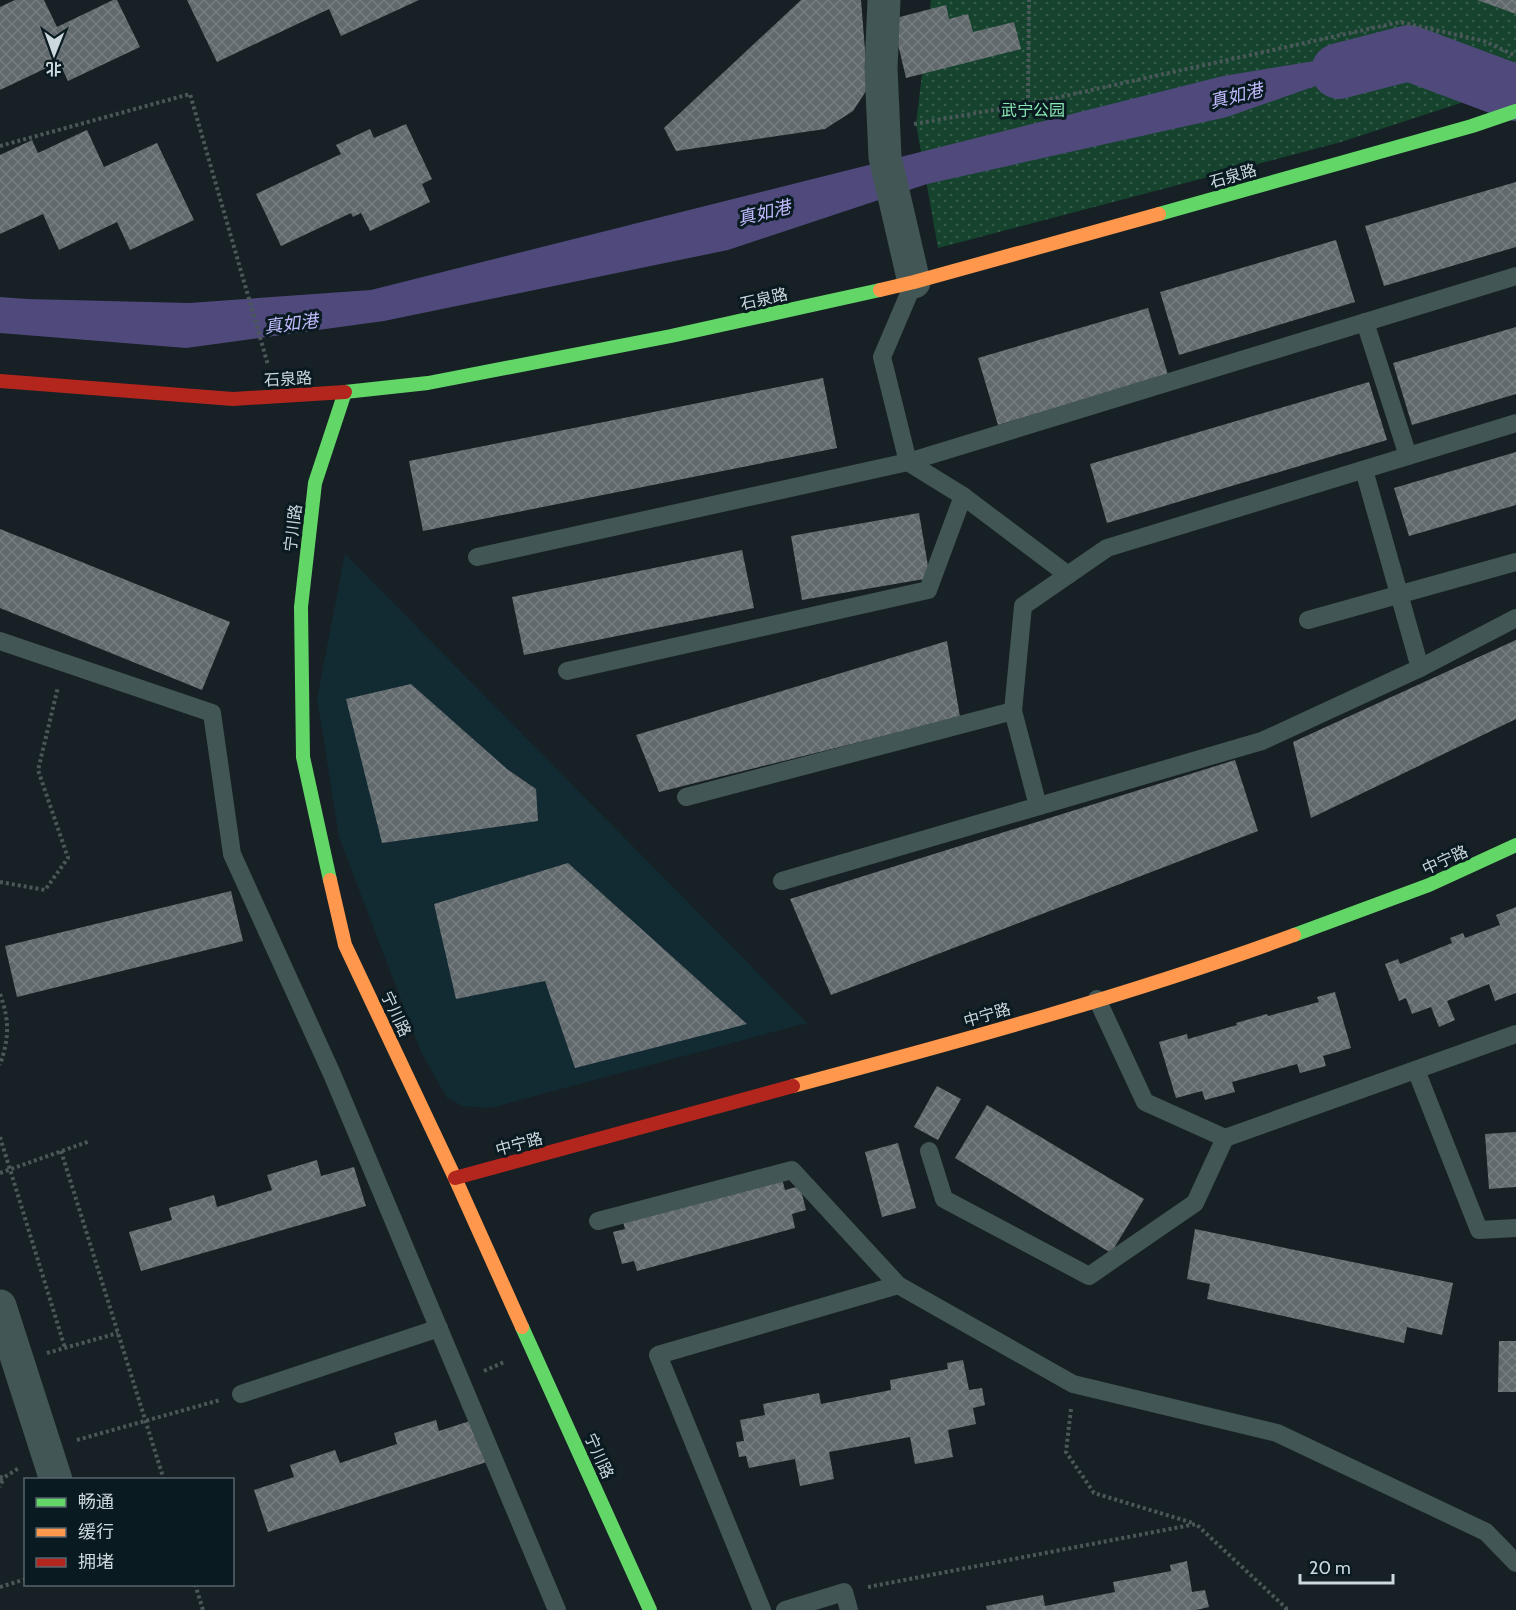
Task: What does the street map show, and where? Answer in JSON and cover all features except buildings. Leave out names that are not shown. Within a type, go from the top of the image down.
[{"type":"street","points":[[884,0],[881,68],[884,144],[914,282]]},
{"type":"street","name":"石泉路","points":[[0,381],[233,399],[345,392],[428,383],[474,375],[670,336],[914,282],[1472,126],[1516,111]]},
{"type":"street","name":"宁川路","points":[[345,392],[315,483],[301,606],[303,758],[345,945],[455,1178],[650,1610]]},
{"type":"street","name":"中宁路","points":[[455,1178],[857,1070],[1215,964],[1430,885],[1516,845]]},
{"type":"street","points":[[0,1306],[51,1464]]},
{"type":"lane","points":[[477,557],[908,462],[1516,276]]},
{"type":"lane","points":[[914,282],[882,357],[908,462],[963,496],[1068,575]]},
{"type":"lane","points":[[1365,322],[1408,456]]},
{"type":"lane","points":[[1038,806],[1012,711],[1023,606],[1107,548],[1516,423]]},
{"type":"lane","points":[[1364,470],[1420,668]]},
{"type":"lane","points":[[567,671],[928,590],[963,496]]},
{"type":"lane","points":[[1308,620],[1516,562]]},
{"type":"lane","points":[[782,881],[1262,741],[1420,668],[1516,618]]},
{"type":"lane","points":[[0,641],[212,713],[232,854],[332,1074],[557,1610]]},
{"type":"lane","points":[[687,797],[1012,711]]},
{"type":"lane","points":[[1097,999],[1145,1102],[1225,1138],[1516,1034]]},
{"type":"lane","points":[[1416,1070],[1479,1230],[1516,1228]]},
{"type":"lane","points":[[929,1151],[944,1199],[1089,1276],[1195,1203],[1225,1138]]},
{"type":"lane","points":[[598,1221],[792,1170],[898,1285],[1073,1384],[1277,1433],[1486,1532],[1516,1563]]},
{"type":"lane","points":[[762,1610],[658,1355],[898,1285]]},
{"type":"lane","points":[[241,1394],[439,1328]]},
{"type":"lane","points":[[785,1610],[844,1592],[849,1610]]},
{"type":"path","points":[[1028,104],[1029,0]]},
{"type":"path","points":[[884,144],[1028,104],[1400,22],[1484,41],[1516,56]]},
{"type":"path","points":[[0,146],[189,94],[270,372]]},
{"type":"path","points":[[0,882],[45,890],[68,858],[38,770],[63,663]]},
{"type":"path","points":[[0,994],[7,1014],[7,1045],[0,1065]]},
{"type":"path","points":[[0,1137],[65,1348]]},
{"type":"path","points":[[0,1173],[90,1141]]},
{"type":"path","points":[[61,1151],[164,1478]]},
{"type":"path","points":[[18,1361],[118,1333]]},
{"type":"path","points":[[461,1381],[532,1350]]},
{"type":"path","points":[[1073,1384],[1066,1452],[1094,1493],[1196,1524],[1286,1610]]},
{"type":"path","points":[[0,1487],[1,1478],[51,1464],[146,1421],[241,1394]]},
{"type":"path","points":[[844,1592],[1196,1524]]},
{"type":"path","points":[[0,1587],[24,1580]]},
{"type":"path","points":[[196,1586],[203,1610]]},
{"type":"shaded area","points":[[345,554],[807,1023],[490,1108],[463,1106],[447,1098],[421,1052],[339,837],[317,698]]},
{"type":"green space","name":"武宁公园","points":[[931,0],[1516,0],[1516,85],[1341,142],[938,248],[916,124]]},
{"type":"water","points":[[1411,45],[1516,71],[1516,83],[1505,89],[1409,53],[1227,117],[927,184],[728,250],[384,321],[186,348],[0,333],[0,297],[189,303],[371,290],[1223,76]]},
{"type":"waterway","name":"真如港","points":[[1339,71],[1409,53],[1516,93]]},
{"type":"traffic: fast","points":[[1159,214],[1472,126],[1516,111]]},
{"type":"traffic: fast","points":[[345,392],[428,383],[671,336],[880,290]]},
{"type":"traffic: fast","points":[[330,880],[303,757],[301,607],[315,483],[345,392]]},
{"type":"traffic: fast","points":[[1294,935],[1429,885],[1516,845]]},
{"type":"traffic: fast","points":[[522,1327],[650,1610]]},
{"type":"traffic: slow","points":[[880,290],[1159,214]]},
{"type":"traffic: slow","points":[[330,880],[345,945],[455,1178],[522,1327]]},
{"type":"traffic: slow","points":[[793,1086],[1108,997],[1294,935]]},
{"type":"traffic: jam","points":[[0,381],[233,399],[345,392]]},
{"type":"traffic: jam","points":[[455,1178],[793,1086]]}]
